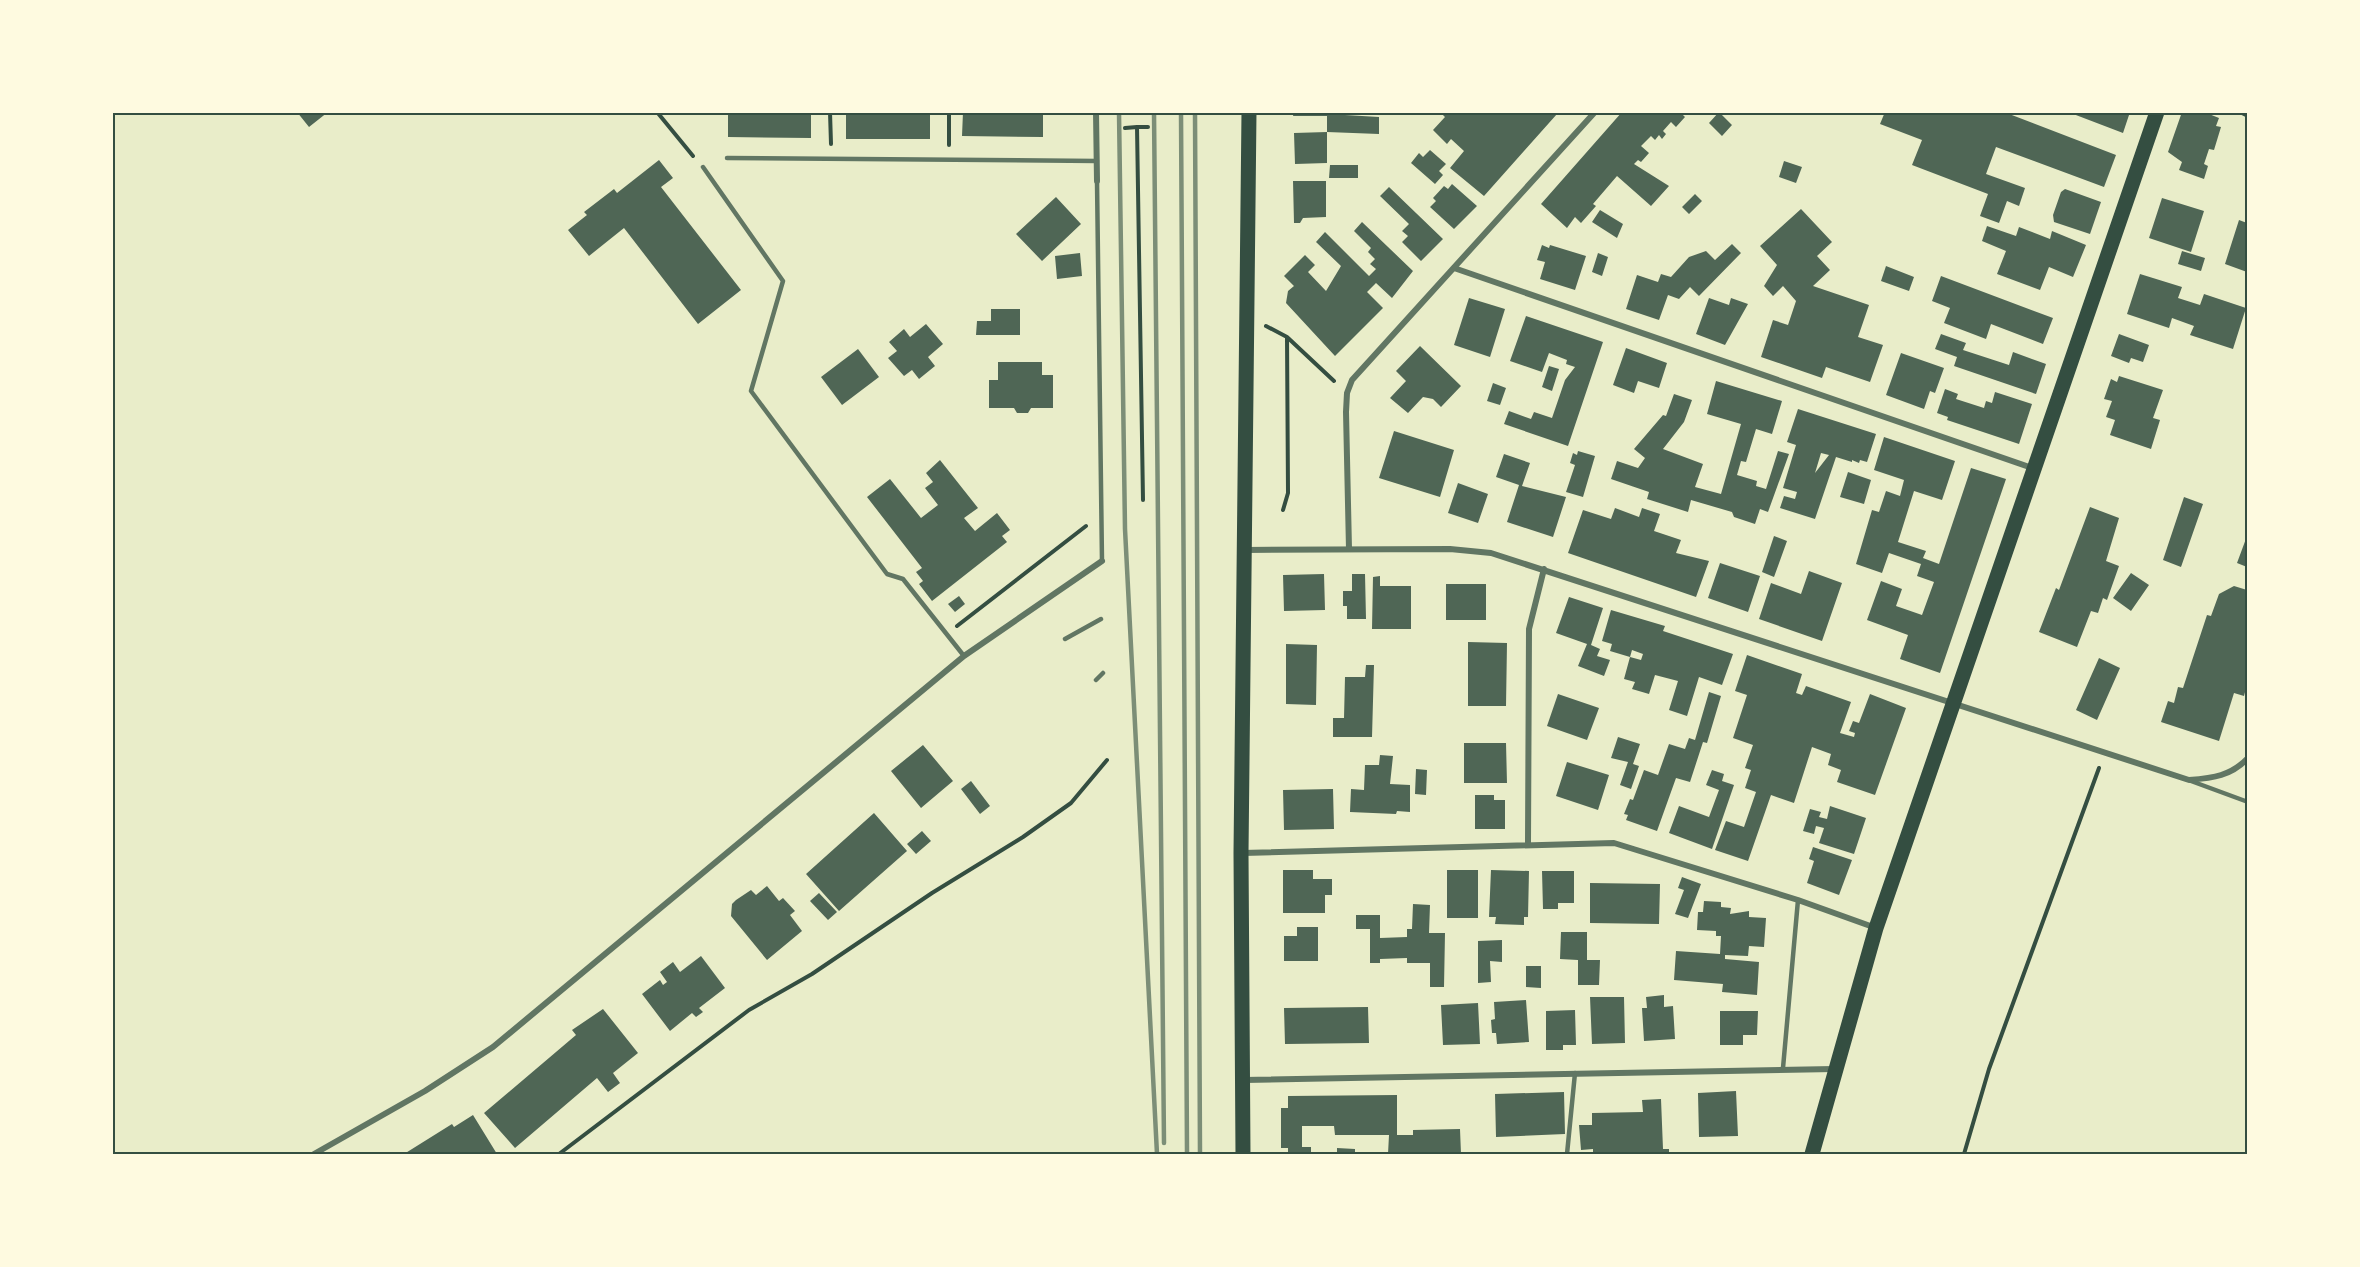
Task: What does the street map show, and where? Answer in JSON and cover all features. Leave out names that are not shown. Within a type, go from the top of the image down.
[{"type":"main road","points":[[1243,1155],[1241,853],[1249,112]]},
{"type":"main road","points":[[1812,1155],[1834,1069],[1876,928],[2157,112]]},
{"type":"street","points":[[1096,112],[1097,181]]},
{"type":"street","points":[[1349,549],[1347,393],[1361,368],[1595,112]]},
{"type":"street","points":[[1454,268],[2035,470]]},
{"type":"street","points":[[1243,550],[1473,550],[1510,557],[2189,780],[2217,777],[2235,770],[2247,758]]},
{"type":"street","points":[[314,1155],[462,1069],[525,1023],[964,656],[1102,561]]},
{"type":"street","points":[[1528,844],[1528,629],[1544,569]]},
{"type":"street","points":[[1241,853],[1614,843],[1798,900],[1876,928]]},
{"type":"street","points":[[1243,1080],[1783,1068],[1834,1069]]},
{"type":"lane","points":[[726,158],[1097,161]]},
{"type":"lane","points":[[703,167],[783,281],[751,391],[887,574],[903,579],[964,656]]},
{"type":"lane","points":[[1097,181],[1102,561]]},
{"type":"lane","points":[[1065,639],[1101,619]]},
{"type":"lane","points":[[1096,680],[1103,673]]},
{"type":"lane","points":[[2189,780],[2247,802]]},
{"type":"lane","points":[[1783,1068],[1798,900]]},
{"type":"lane","points":[[1567,1155],[1575,1073]]},
{"type":"path","points":[[657,112],[703,167]]},
{"type":"path","points":[[830,112],[831,159]]},
{"type":"path","points":[[949,112],[949,160]]},
{"type":"path","points":[[2240,112],[2247,116]]},
{"type":"path","points":[[1137,127],[1143,500]]},
{"type":"path","points":[[1125,128],[1148,127]]},
{"type":"path","points":[[1246,316],[1287,337],[1347,393]]},
{"type":"path","points":[[1283,510],[1288,493],[1287,337]]},
{"type":"path","points":[[965,621],[1091,522]]},
{"type":"path","points":[[1964,1155],[1989,1069],[2104,753]]},
{"type":"path","points":[[559,1155],[749,1010],[812,974],[932,893],[1023,837],[1071,803],[1107,760]]},
{"type":"building","points":[[297,112],[328,112],[309,127]]},
{"type":"building","points":[[728,112],[811,112],[811,138],[728,137]]},
{"type":"building","points":[[846,112],[930,112],[930,139],[846,139]]},
{"type":"building","points":[[963,112],[1043,112],[1043,137],[962,136]]},
{"type":"building","points":[[1294,112],[1379,117],[1379,134],[1327,132],[1327,116],[1293,116]]},
{"type":"building","points":[[1440,112],[1555,112],[1557,114],[1484,196],[1450,168],[1464,151],[1451,139],[1447,144],[1433,130],[1445,117]]},
{"type":"building","points":[[1622,112],[1680,112],[1685,117],[1676,127],[1671,122],[1663,131],[1666,134],[1662,139],[1659,135],[1655,140],[1651,136],[1641,146],[1649,153],[1641,162],[1638,160],[1634,164],[1669,186],[1651,206],[1617,176],[1593,204],[1596,206],[1581,223],[1575,217],[1567,228],[1541,204]]},
{"type":"building","points":[[1719,112],[1732,125],[1722,136],[1709,123]]},
{"type":"building","points":[[1885,112],[2004,112],[2116,155],[2104,187],[1996,147],[1986,174],[2025,188],[2019,206],[2007,201],[1999,223],[1980,216],[1988,194],[1912,165],[1922,140],[1880,124]]},
{"type":"building","points":[[2068,112],[2130,112],[2123,133]]},
{"type":"building","points":[[2182,112],[2204,112],[2219,118],[2216,126],[2221,127],[2214,150],[2209,149],[2204,164],[2208,166],[2204,179],[2179,170],[2182,162],[2168,152]]},
{"type":"building","points":[[1327,132],[1327,163],[1295,164],[1294,133]]},
{"type":"building","points":[[1430,150],[1446,164],[1439,171],[1443,175],[1435,184],[1411,163],[1419,153],[1423,157]]},
{"type":"building","points":[[659,160],[673,178],[661,187],[741,290],[698,324],[624,228],[589,256],[568,230],[587,215],[584,212],[614,189],[617,193]]},
{"type":"building","points":[[1784,161],[1802,167],[1796,183],[1779,177]]},
{"type":"building","points":[[1330,165],[1358,165],[1358,178],[1329,178]]},
{"type":"building","points":[[1293,181],[1326,181],[1326,217],[1303,218],[1300,223],[1294,223]]},
{"type":"building","points":[[1452,184],[1477,206],[1454,229],[1430,207],[1436,201],[1433,198],[1444,186],[1448,189]]},
{"type":"building","points":[[1389,187],[1443,239],[1421,261],[1402,242],[1408,236],[1402,231],[1409,224],[1380,196]]},
{"type":"building","points":[[2065,189],[2101,202],[2090,234],[2054,222],[2053,215],[2061,192]]},
{"type":"building","points":[[1695,194],[1702,201],[1689,214],[1682,207]]},
{"type":"building","points":[[1056,197],[1081,224],[1042,261],[1016,234]]},
{"type":"building","points":[[2162,198],[2204,211],[2191,252],[2149,238]]},
{"type":"building","points":[[1801,209],[1832,242],[1817,256],[1830,270],[1813,286],[1869,305],[1858,337],[1883,345],[1870,382],[1826,367],[1822,378],[1761,357],[1773,320],[1788,325],[1796,301],[1783,286],[1773,296],[1764,286],[1777,265],[1760,246]]},
{"type":"building","points":[[1600,210],[1623,224],[1617,238],[1592,222]]},
{"type":"building","points":[[2239,220],[2247,223],[2247,272],[2225,264]]},
{"type":"building","points":[[1362,222],[1413,271],[1392,298],[1376,283],[1367,292],[1383,308],[1335,356],[1286,303],[1288,291],[1294,286],[1284,276],[1305,255],[1315,265],[1308,272],[1326,291],[1341,266],[1316,242],[1325,232],[1369,276],[1376,269],[1370,264],[1375,259],[1368,252],[1371,248],[1354,231]]},
{"type":"building","points":[[1987,226],[2016,236],[2019,227],[2050,239],[2052,231],[2086,245],[2073,277],[2049,267],[2040,290],[1997,274],[2006,251],[1982,241]]},
{"type":"building","points":[[1732,244],[1741,253],[1699,296],[1690,287],[1679,299],[1668,295],[1659,320],[1626,309],[1637,275],[1658,282],[1661,274],[1671,277],[1689,257],[1706,251],[1715,260]]},
{"type":"building","points":[[1542,245],[1549,248],[1550,245],[1586,256],[1575,290],[1540,279],[1545,262],[1537,260]]},
{"type":"building","points":[[2182,251],[2205,258],[2201,271],[2178,264]]},
{"type":"building","points":[[1080,253],[1082,276],[1057,279],[1055,256]]},
{"type":"building","points":[[1598,253],[1608,257],[1602,276],[1592,272]]},
{"type":"building","points":[[1886,266],[1914,277],[1909,291],[1881,281]]},
{"type":"building","points":[[2140,274],[2182,287],[2178,298],[2200,305],[2204,294],[2246,308],[2233,349],[2190,335],[2194,326],[2172,318],[2169,328],[2127,314]]},
{"type":"building","points":[[1941,276],[2053,318],[2043,344],[1991,324],[1986,339],[1944,323],[1950,308],[1932,301]]},
{"type":"building","points":[[1469,298],[1505,309],[1490,357],[1454,345]]},
{"type":"building","points":[[1709,298],[1729,305],[1731,298],[1748,304],[1725,345],[1696,334]]},
{"type":"building","points":[[991,309],[1020,309],[1020,335],[976,335],[977,321],[991,321]]},
{"type":"building","points":[[1526,316],[1603,342],[1568,446],[1504,424],[1509,411],[1531,419],[1534,412],[1552,418],[1565,380],[1575,367],[1566,364],[1567,360],[1549,353],[1542,372],[1510,361]]},
{"type":"building","points":[[926,324],[943,344],[928,357],[935,366],[919,379],[912,370],[904,376],[888,358],[897,351],[889,342],[904,329],[910,337]]},
{"type":"building","points":[[1941,334],[1966,343],[1963,350],[2009,365],[2013,352],[2046,364],[2036,394],[1954,366],[1957,357],[1935,349]]},
{"type":"building","points":[[2119,334],[2149,345],[2143,362],[2131,358],[2129,363],[2111,356]]},
{"type":"building","points":[[1420,346],[1461,386],[1441,407],[1433,399],[1423,397],[1408,413],[1390,398],[1406,381],[1396,371]]},
{"type":"building","points":[[1626,348],[1667,363],[1659,388],[1638,381],[1634,393],[1613,385]]},
{"type":"building","points":[[858,349],[879,377],[842,405],[821,377]]},
{"type":"building","points":[[1901,353],[1944,368],[1935,393],[1930,391],[1924,409],[1886,395]]},
{"type":"building","points":[[998,362],[1042,362],[1042,375],[1053,375],[1053,408],[1031,408],[1028,413],[1017,413],[1014,408],[989,408],[989,380],[998,380]]},
{"type":"building","points":[[1549,366],[1559,369],[1552,391],[1542,387]]},
{"type":"building","points":[[2119,376],[2163,390],[2153,418],[2160,420],[2151,449],[2110,435],[2115,420],[2106,417],[2112,401],[2104,399],[2111,379],[2117,382]]},
{"type":"building","points":[[1716,381],[1782,401],[1772,434],[1756,429],[1746,462],[1741,461],[1737,475],[1757,481],[1756,486],[1766,489],[1778,451],[1789,454],[1768,512],[1760,509],[1755,524],[1734,517],[1732,512],[1691,500],[1688,512],[1647,499],[1649,492],[1611,479],[1617,461],[1638,468],[1645,458],[1634,449],[1663,415],[1666,416],[1674,394],[1692,400],[1684,422],[1663,449],[1703,464],[1695,487],[1721,494],[1741,424],[1707,414]]},
{"type":"building","points":[[1493,383],[1506,388],[1500,405],[1487,401]]},
{"type":"building","points":[[1945,389],[1958,394],[1956,399],[1984,408],[1986,401],[1992,403],[1995,392],[2032,404],[2019,444],[1947,420],[1948,417],[1937,413]]},
{"type":"building","points":[[1798,409],[1876,434],[1867,462],[1860,460],[1859,463],[1852,460],[1852,462],[1836,457],[1815,519],[1780,508],[1784,496],[1795,499],[1797,492],[1783,488],[1796,445],[1787,442]],"holes":[[[1821,453],[1829,455],[1815,473]]]},
{"type":"building","points":[[1394,431],[1454,450],[1440,497],[1379,478]]},
{"type":"building","points":[[1884,437],[1955,461],[1942,500],[1914,491],[1898,542],[1926,551],[1923,558],[1939,564],[1971,468],[2006,479],[1940,673],[1900,659],[1908,635],[1867,620],[1881,581],[1902,589],[1896,606],[1922,615],[1934,582],[1917,576],[1921,564],[1889,553],[1882,573],[1856,564],[1872,510],[1879,512],[1886,491],[1900,496],[1904,480],[1874,470]]},
{"type":"building","points":[[1578,451],[1595,456],[1583,497],[1566,492],[1575,465],[1570,463],[1573,453],[1577,455]]},
{"type":"building","points":[[1504,454],[1530,463],[1522,486],[1566,497],[1553,537],[1507,522],[1519,485],[1496,477]]},
{"type":"building","points":[[940,460],[978,508],[964,518],[975,531],[997,513],[1010,530],[1002,536],[1007,542],[932,601],[919,584],[923,581],[916,572],[922,568],[867,497],[890,479],[921,518],[938,505],[925,488],[933,482],[926,473]]},
{"type":"building","points":[[1848,472],[1871,480],[1864,504],[1840,497]]},
{"type":"building","points":[[1458,483],[1488,494],[1478,523],[1448,513]]},
{"type":"building","points":[[2184,497],[2203,504],[2181,567],[2163,560]]},
{"type":"building","points":[[2090,507],[2119,518],[2106,561],[2119,566],[2107,600],[2103,598],[2098,613],[2091,611],[2077,647],[2039,632],[2056,588],[2059,590]]},
{"type":"building","points":[[1615,508],[1639,517],[1642,508],[1660,514],[1654,531],[1681,540],[1676,553],[1709,561],[1696,597],[1568,553],[1583,510],[1611,519]]},
{"type":"building","points":[[1774,536],[1787,541],[1774,577],[1762,572]]},
{"type":"building","points":[[2247,536],[2247,567],[2237,563]]},
{"type":"building","points":[[1720,563],[1760,576],[1748,612],[1708,598]]},
{"type":"building","points":[[1809,571],[1842,583],[1822,641],[1759,619],[1771,583],[1801,594]]},
{"type":"building","points":[[2131,573],[2149,585],[2131,611],[2113,598]]},
{"type":"building","points":[[1324,574],[1325,610],[1284,611],[1283,575]]},
{"type":"building","points":[[1352,574],[1365,574],[1366,619],[1347,619],[1347,606],[1343,606],[1343,591],[1352,591]]},
{"type":"building","points":[[1380,576],[1380,586],[1411,586],[1411,629],[1372,629],[1373,577]]},
{"type":"building","points":[[1446,584],[1486,584],[1486,620],[1446,620]]},
{"type":"building","points":[[2234,586],[2247,590],[2247,684],[2244,696],[2234,693],[2219,741],[2161,722],[2168,701],[2174,703],[2178,687],[2183,688],[2207,615],[2211,616],[2219,594]]},
{"type":"building","points":[[959,596],[965,604],[955,612],[948,604]]},
{"type":"building","points":[[1569,597],[1603,608],[1591,645],[1600,649],[1597,656],[1610,660],[1604,676],[1578,666],[1587,644],[1556,633]]},
{"type":"building","points":[[1611,610],[1665,626],[1663,631],[1733,654],[1722,685],[1699,677],[1687,716],[1669,710],[1678,681],[1655,675],[1649,694],[1632,689],[1635,682],[1624,679],[1630,657],[1610,651],[1612,644],[1602,641]],"holes":[[[1632,650],[1643,654],[1641,660],[1630,657]]]},
{"type":"building","points":[[1468,642],[1507,643],[1506,706],[1468,706]]},
{"type":"building","points":[[1286,644],[1317,645],[1316,705],[1286,704]]},
{"type":"building","points":[[1747,655],[1802,674],[1796,693],[1802,695],[1806,686],[1851,702],[1840,733],[1854,737],[1855,733],[1849,731],[1853,721],[1859,723],[1870,694],[1906,708],[1875,795],[1837,782],[1841,770],[1828,765],[1831,754],[1812,747],[1794,803],[1771,795],[1748,861],[1715,850],[1726,821],[1744,827],[1756,792],[1745,788],[1751,770],[1745,768],[1753,745],[1733,738],[1747,695],[1735,691]]},
{"type":"building","points":[[2099,658],[2120,668],[2097,720],[2076,710]]},
{"type":"building","points":[[1366,665],[1374,665],[1372,737],[1333,737],[1333,718],[1344,718],[1345,677],[1365,677]]},
{"type":"building","points":[[1709,692],[1721,696],[1707,743],[1703,742],[1690,782],[1676,778],[1657,831],[1626,820],[1628,815],[1624,814],[1630,799],[1633,800],[1644,770],[1658,775],[1669,744],[1685,749],[1689,738],[1695,740]]},
{"type":"building","points":[[1558,694],[1599,708],[1587,740],[1547,726]]},
{"type":"building","points":[[1618,737],[1640,744],[1633,764],[1639,766],[1631,789],[1620,785],[1628,762],[1611,758]]},
{"type":"building","points":[[1464,743],[1506,743],[1507,783],[1464,783]]},
{"type":"building","points":[[923,745],[953,781],[921,808],[891,771]]},
{"type":"building","points":[[1380,755],[1393,756],[1390,784],[1410,785],[1410,812],[1397,811],[1396,814],[1350,812],[1351,789],[1364,790],[1365,765],[1379,765]]},
{"type":"building","points":[[1567,762],[1609,775],[1598,810],[1556,796]]},
{"type":"building","points":[[1416,769],[1427,770],[1426,795],[1415,794]]},
{"type":"building","points":[[1712,770],[1724,774],[1722,781],[1734,785],[1712,849],[1669,833],[1679,806],[1709,817],[1719,790],[1706,785]]},
{"type":"building","points":[[971,781],[990,806],[980,814],[961,789]]},
{"type":"building","points":[[1333,789],[1334,829],[1284,830],[1283,790]]},
{"type":"building","points":[[1475,795],[1494,795],[1494,800],[1505,800],[1505,829],[1475,829]]},
{"type":"building","points":[[1830,806],[1866,818],[1854,854],[1819,843],[1824,828],[1816,826],[1814,834],[1803,831],[1810,809],[1821,812],[1819,817],[1827,819]]},
{"type":"building","points":[[874,813],[907,851],[839,911],[806,874]]},
{"type":"building","points":[[922,831],[931,841],[916,854],[907,844]]},
{"type":"building","points":[[1813,847],[1852,860],[1839,895],[1807,883],[1814,861],[1809,859]]},
{"type":"building","points":[[1283,870],[1313,870],[1313,879],[1332,879],[1332,895],[1325,895],[1325,913],[1283,913]]},
{"type":"building","points":[[1447,870],[1478,870],[1478,918],[1447,918]]},
{"type":"building","points":[[1491,870],[1529,871],[1528,917],[1524,917],[1524,925],[1495,924],[1496,917],[1489,917]]},
{"type":"building","points":[[1542,871],[1574,871],[1574,903],[1558,903],[1558,909],[1543,909]]},
{"type":"building","points":[[1682,877],[1701,884],[1688,918],[1675,914],[1684,890],[1678,888]]},
{"type":"building","points":[[1590,883],[1660,884],[1659,924],[1590,923]]},
{"type":"building","points":[[767,886],[779,901],[783,898],[795,911],[790,915],[802,931],[767,960],[731,916],[732,904],[736,900],[751,890],[756,895]]},
{"type":"building","points":[[819,893],[837,912],[828,920],[810,901]]},
{"type":"building","points":[[1704,901],[1721,902],[1721,907],[1731,908],[1730,914],[1749,911],[1749,917],[1766,918],[1764,947],[1749,946],[1748,956],[1725,955],[1725,959],[1759,962],[1757,995],[1722,992],[1723,984],[1674,980],[1676,951],[1720,954],[1721,936],[1716,936],[1716,931],[1697,930],[1698,912],[1703,912]]},
{"type":"building","points":[[1413,904],[1430,905],[1429,933],[1445,933],[1444,987],[1430,987],[1430,963],[1407,963],[1407,958],[1380,959],[1380,963],[1370,963],[1370,929],[1356,929],[1356,915],[1380,915],[1380,938],[1407,937],[1407,929],[1412,929]]},
{"type":"building","points":[[1297,927],[1318,927],[1318,961],[1284,961],[1284,936],[1297,936]]},
{"type":"building","points":[[1561,932],[1587,932],[1587,960],[1600,960],[1599,985],[1578,985],[1578,960],[1560,959]]},
{"type":"building","points":[[1502,940],[1502,962],[1490,961],[1491,982],[1478,983],[1478,941]]},
{"type":"building","points":[[701,956],[725,988],[699,1008],[703,1012],[696,1017],[692,1013],[670,1031],[642,994],[660,980],[663,985],[667,982],[660,972],[673,962],[680,972]]},
{"type":"building","points":[[1526,966],[1541,966],[1541,988],[1526,987]]},
{"type":"building","points":[[1664,995],[1664,1007],[1673,1006],[1675,1039],[1644,1041],[1642,1008],[1647,1008],[1646,997]]},
{"type":"building","points":[[1590,997],[1624,997],[1625,1043],[1592,1044]]},
{"type":"building","points":[[1526,1000],[1529,1042],[1497,1044],[1496,1033],[1492,1033],[1491,1020],[1495,1019],[1494,1002]]},
{"type":"building","points":[[1478,1003],[1480,1044],[1443,1045],[1441,1005]]},
{"type":"building","points":[[1368,1007],[1369,1043],[1285,1044],[1284,1008]]},
{"type":"building","points":[[603,1009],[638,1053],[613,1073],[620,1083],[608,1092],[597,1078],[515,1148],[484,1113],[576,1035],[572,1030]]},
{"type":"building","points":[[1575,1010],[1576,1045],[1563,1045],[1563,1050],[1546,1050],[1546,1011]]},
{"type":"building","points":[[1720,1011],[1758,1011],[1757,1035],[1743,1035],[1743,1045],[1720,1045]]},
{"type":"building","points":[[1736,1091],[1738,1136],[1699,1137],[1698,1093]]},
{"type":"building","points":[[1564,1092],[1565,1134],[1496,1137],[1495,1094]]},
{"type":"building","points":[[1397,1095],[1397,1135],[1413,1135],[1413,1130],[1460,1129],[1461,1154],[1388,1154],[1389,1135],[1335,1135],[1334,1126],[1302,1126],[1302,1147],[1311,1147],[1311,1154],[1288,1154],[1288,1148],[1281,1148],[1281,1108],[1288,1108],[1288,1096]]},
{"type":"building","points":[[1661,1099],[1663,1149],[1669,1149],[1669,1154],[1606,1154],[1593,1153],[1593,1149],[1581,1150],[1579,1125],[1592,1125],[1592,1113],[1643,1112],[1642,1100]]},
{"type":"building","points":[[473,1115],[497,1154],[404,1154],[452,1124],[454,1127]]},
{"type":"building","points":[[1337,1148],[1355,1149],[1355,1154],[1337,1154]]},
{"type":"railway","points":[[1119,112],[1125,529],[1157,1154]]},
{"type":"railway","points":[[1154,112],[1164,1143]]},
{"type":"railway","points":[[1181,112],[1187,1154]]},
{"type":"railway","points":[[1195,112],[1200,1154]]}]
